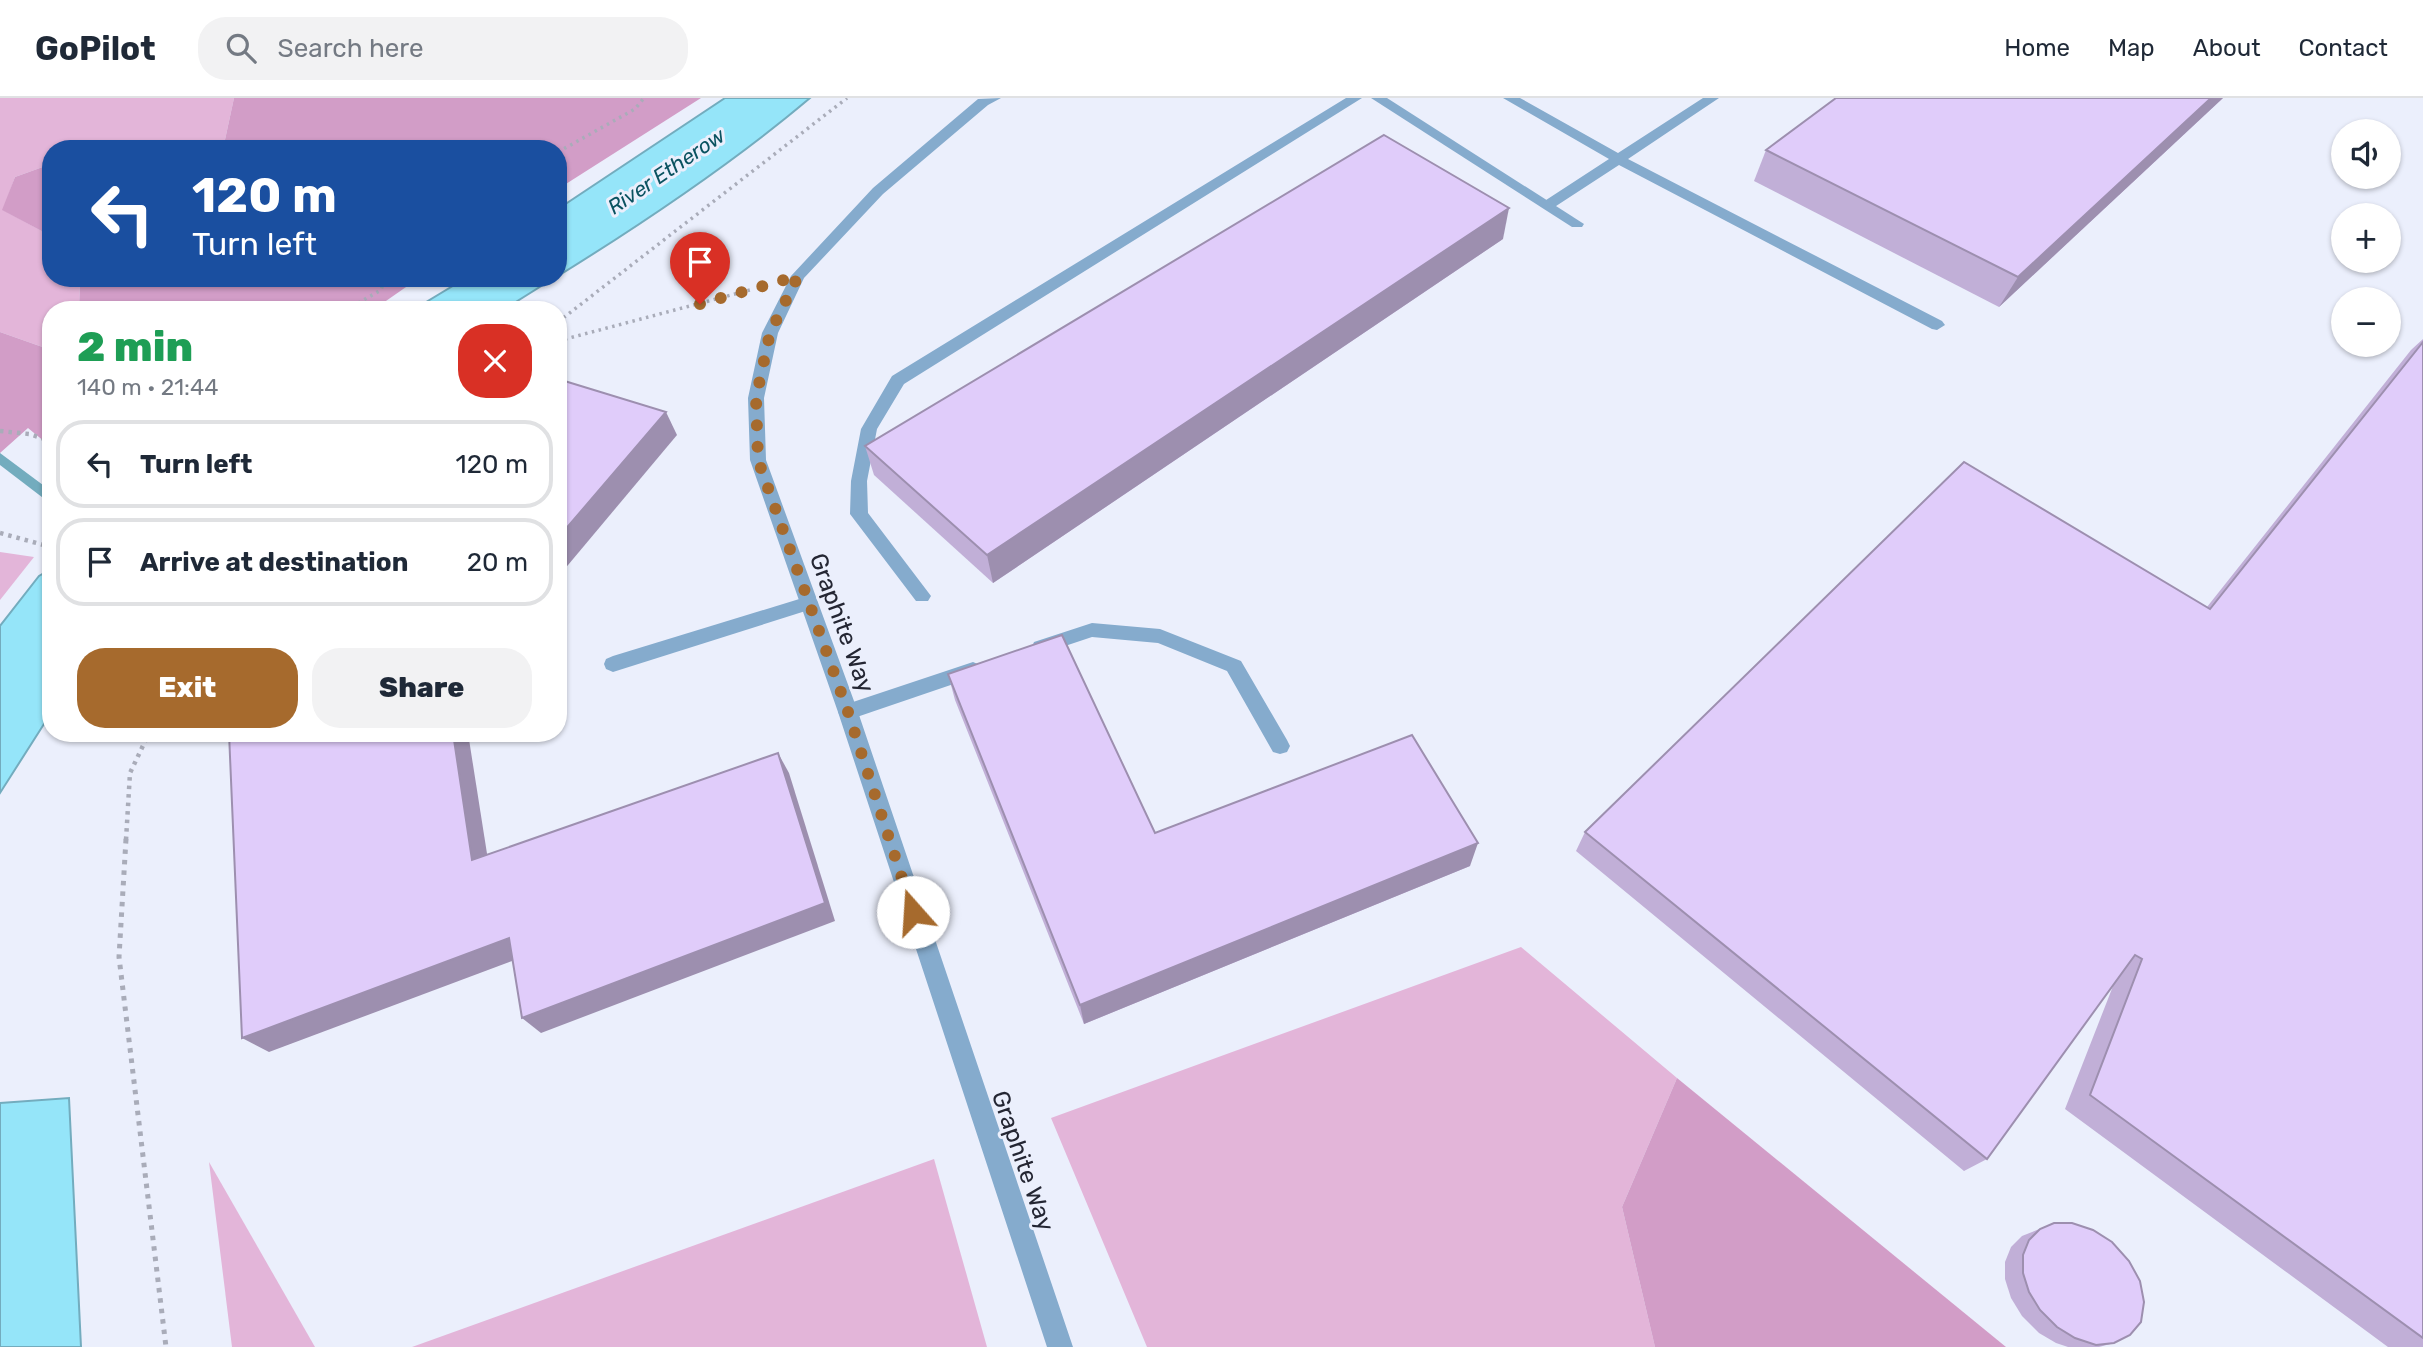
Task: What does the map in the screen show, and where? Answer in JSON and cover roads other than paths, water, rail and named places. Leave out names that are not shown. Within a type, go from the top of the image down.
[{"type":"street","points":[[1378,98],[1577,224]]},
{"type":"street","points":[[1510,98],[1620,160],[1937,325]]},
{"type":"street","points":[[1548,205],[1713,98]]},
{"type":"street","name":"Graphite Way","points":[[987,99],[878,191],[798,276],[770,333],[756,398],[758,460],[848,712],[1060,1347]]},
{"type":"street","points":[[613,664],[809,603]]},
{"type":"street","points":[[1028,652],[1093,630],[1160,636],[1234,666],[1280,746]]},
{"type":"street","points":[[848,712],[989,665]]},
{"type":"lane","points":[[922,596],[859,514],[859,481],[869,429],[898,380],[1355,98]]},
{"type":"water","name":"River Etherow","points":[[725,98],[810,98],[687,192],[567,270],[567,203]]},
{"type":"water","points":[[451,287],[540,287],[517,301],[428,301]]},
{"type":"water","points":[[42,574],[42,727],[0,793],[0,626]]},
{"type":"water","points":[[69,1098],[81,1347],[0,1347],[0,1103]]},
{"type":"waterway","points":[[0,458],[42,492]]}]
